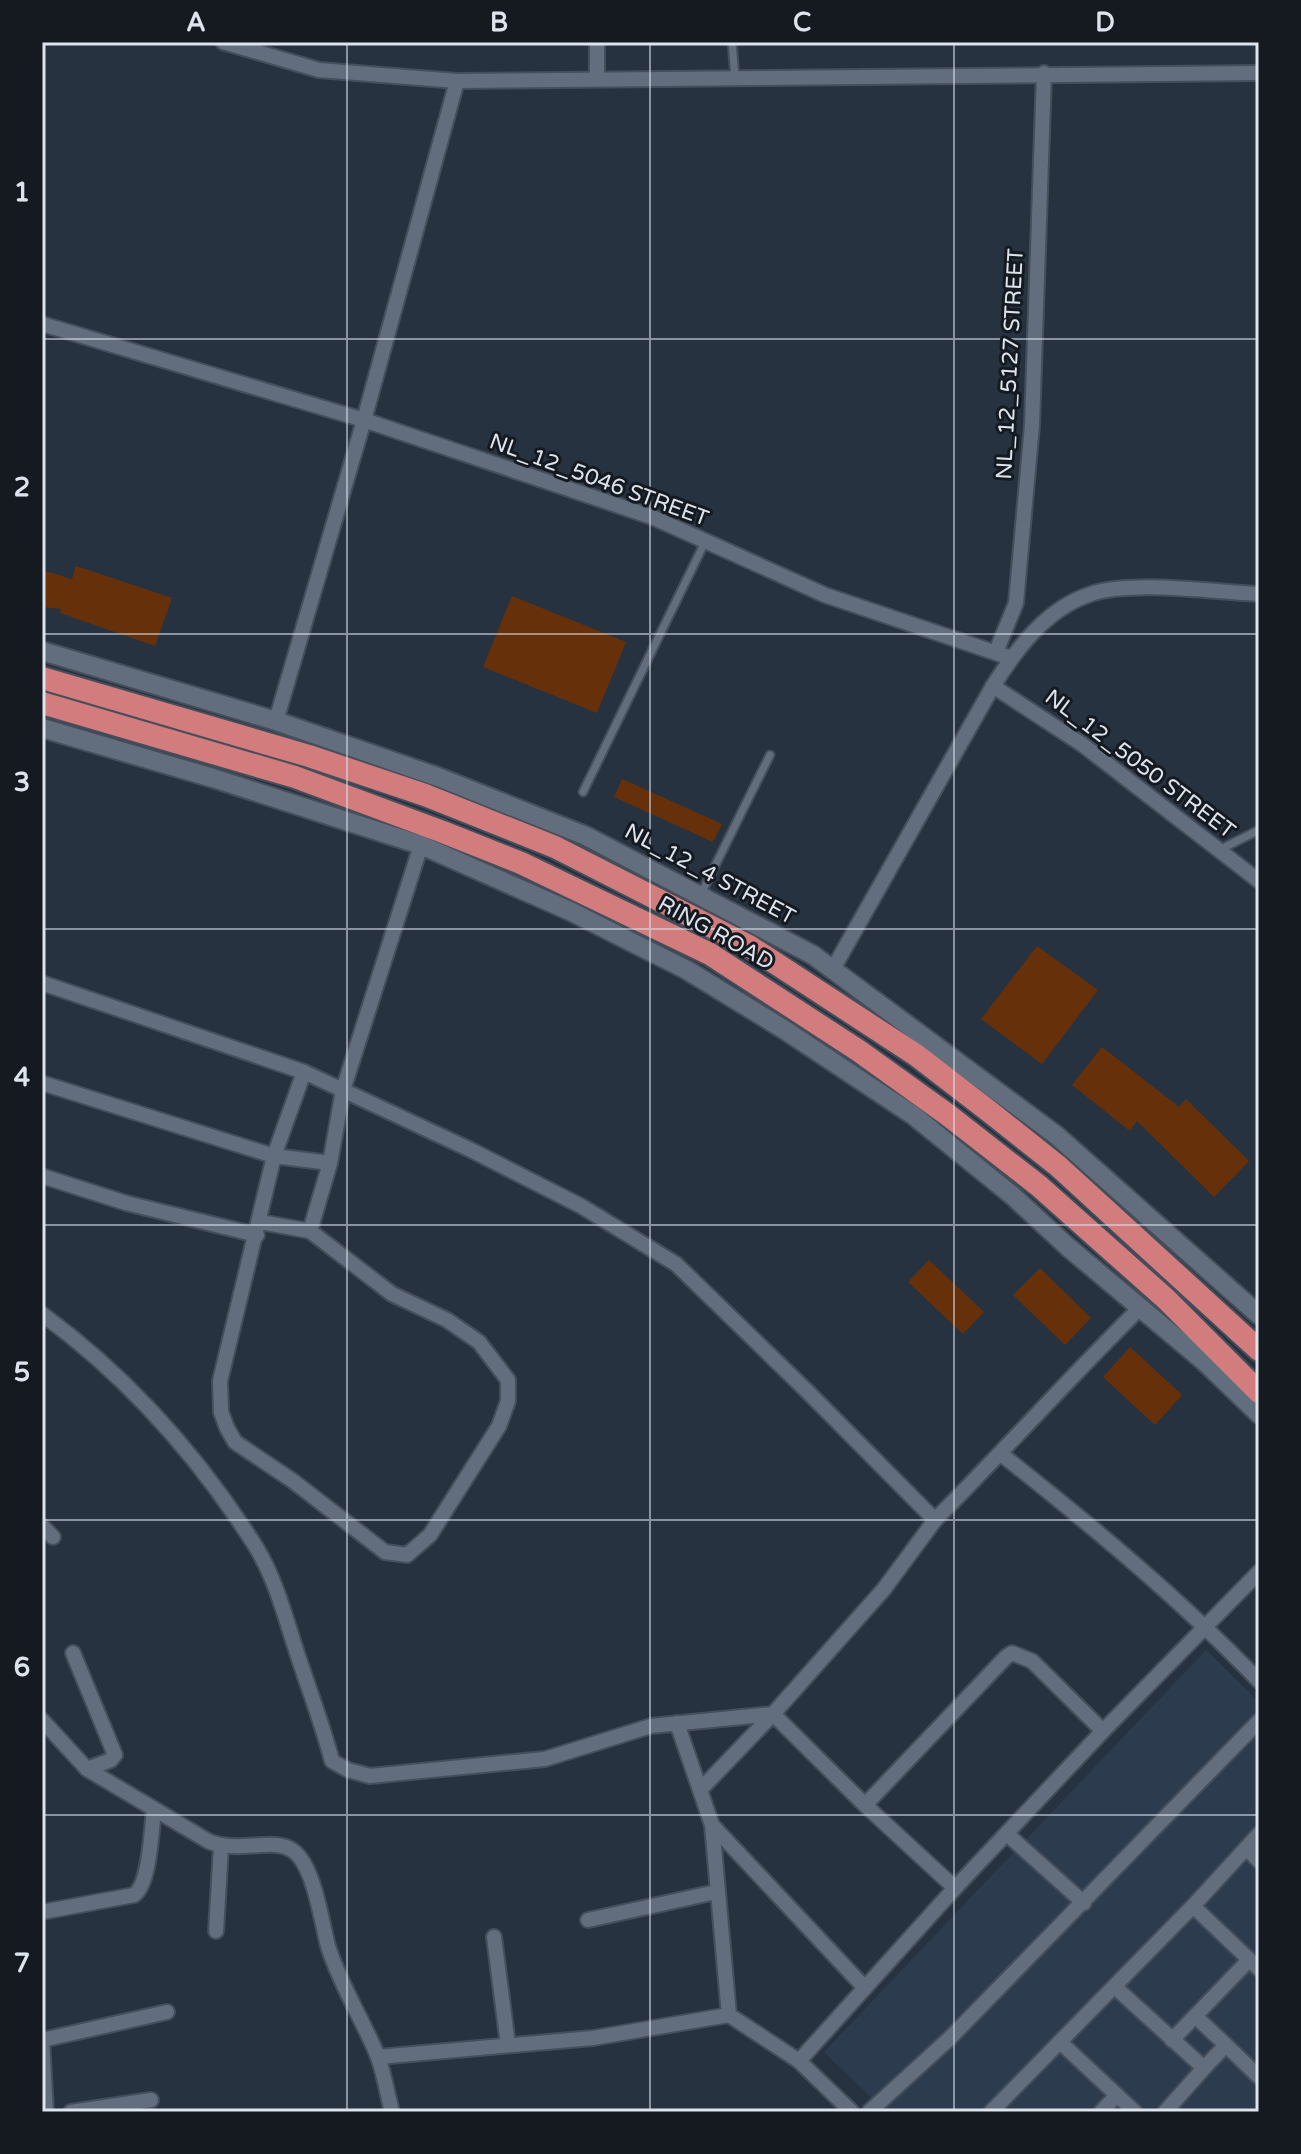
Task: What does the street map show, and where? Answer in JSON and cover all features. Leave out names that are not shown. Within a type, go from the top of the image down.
[{"type":"highway","name":"RING ROAD","points":[[42,678],[309,756],[425,795],[555,847],[749,946],[916,1055],[1002,1121],[1058,1166],[1259,1350]]},
{"type":"highway","name":"RING ROAD","points":[[42,703],[295,777],[428,826],[521,863],[710,954],[859,1051],[1039,1186],[1166,1299],[1259,1392]]},
{"type":"street","points":[[223,42],[319,70],[457,81],[1259,73]]},
{"type":"street","points":[[597,42],[597,79]]},
{"type":"street","name":"NL_12_5127 STREET","points":[[996,652],[1016,603],[1032,425],[1044,73]]},
{"type":"street","points":[[276,721],[364,420],[457,81]]},
{"type":"street","name":"NL_12_5046 STREET","points":[[42,324],[364,420],[652,517],[825,595],[1011,658]]},
{"type":"street","points":[[833,969],[993,686],[1033,632],[1067,605],[1093,593],[1135,587],[1259,594]]},
{"type":"street","name":"NL_12_4 STREET","points":[[42,651],[276,721],[438,777],[586,836],[813,955],[1056,1135],[1259,1314]]},
{"type":"street","name":"NL_12_5050 STREET","points":[[993,686],[1083,745],[1259,881]]},
{"type":"street","points":[[42,728],[213,778],[421,845],[570,911],[687,970],[785,1030],[913,1115],[1013,1196],[1205,1362],[1259,1414]]},
{"type":"street","points":[[310,1231],[330,1163],[343,1090],[421,845]]},
{"type":"street","points":[[42,983],[304,1072],[581,1206],[676,1264],[935,1520]]},
{"type":"street","points":[[42,1176],[126,1203],[258,1229],[310,1231],[392,1294],[447,1320],[479,1342],[508,1380],[508,1401],[499,1426],[430,1535],[407,1555],[385,1552],[293,1481],[235,1442],[221,1412],[220,1381],[258,1229],[274,1156],[304,1072]]},
{"type":"street","points":[[42,1083],[274,1156],[330,1163]]},
{"type":"street","points":[[700,1790],[773,1714],[884,1589],[935,1520],[1001,1454],[1061,1386],[1140,1308]]},
{"type":"street","points":[[42,1314],[88,1348],[135,1392],[194,1460],[257,1549],[277,1591],[332,1761],[348,1770],[370,1776],[545,1759],[651,1726],[773,1714]]},
{"type":"street","points":[[1001,1454],[1073,1511],[1206,1626],[1259,1681]]},
{"type":"street","points":[[799,2061],[955,1888],[1259,1572]]},
{"type":"street","points":[[73,1653],[115,1755],[111,1760],[87,1769]]},
{"type":"street","points":[[865,1805],[1012,1653],[1032,1661],[1103,1731]]},
{"type":"street","points":[[773,1714],[955,1888]]},
{"type":"street","points":[[42,1720],[87,1769],[154,1811],[221,1847],[275,1844],[288,1847],[301,1856],[314,1889],[329,1949],[378,2057],[392,2112]]},
{"type":"street","points":[[869,2112],[950,2038],[1259,1721]]},
{"type":"street","points":[[677,1723],[712,1825],[729,2015]]},
{"type":"street","points":[[42,1912],[134,1895],[140,1891],[154,1811]]},
{"type":"street","points":[[712,1825],[865,1988]]},
{"type":"street","points":[[1007,1834],[1084,1903]]},
{"type":"street","points":[[991,2112],[1115,1987],[1259,1834]]},
{"type":"street","points":[[216,1931],[221,1847]]},
{"type":"street","points":[[1246,1848],[1259,1861]]},
{"type":"street","points":[[588,1920],[716,1892]]},
{"type":"street","points":[[1172,2040],[1254,1965],[1193,1906]]},
{"type":"street","points":[[494,1937],[508,2045]]},
{"type":"street","points":[[1115,1987],[1204,2068]]},
{"type":"street","points":[[46,2112],[42,2040],[167,2012]]},
{"type":"street","points":[[378,2057],[593,2038],[729,2015],[799,2061],[852,2112]]},
{"type":"street","points":[[1195,2016],[1259,2077]]},
{"type":"street","points":[[1060,2042],[1135,2112]]},
{"type":"street","points":[[1165,2112],[1226,2045]]},
{"type":"street","points":[[1101,2112],[1117,2095]]},
{"type":"street","points":[[71,2112],[151,2100]]},
{"type":"lane","points":[[732,42],[735,77]]},
{"type":"lane","points":[[583,792],[706,541]]},
{"type":"lane","points":[[700,896],[770,755]]},
{"type":"lane","points":[[1219,850],[1259,830]]},
{"type":"shaded area","points":[[1206,1650],[1259,1702],[1259,2112],[886,2112],[824,2052]]},
{"type":"building","points":[[76,566],[172,598],[155,646],[60,613],[61,609],[42,607],[42,570],[72,579]]},
{"type":"building","points":[[512,596],[626,642],[597,713],[483,667]]},
{"type":"building","points":[[622,779],[722,824],[713,842],[614,797]]},
{"type":"building","points":[[1037,946],[1098,990],[1042,1064],[981,1019]]},
{"type":"building","points":[[1102,1047],[1179,1107],[1186,1099],[1249,1161],[1214,1197],[1137,1121],[1130,1131],[1072,1085]]},
{"type":"building","points":[[929,1260],[984,1312],[963,1334],[908,1282]]},
{"type":"building","points":[[1040,1268],[1091,1318],[1065,1345],[1013,1295]]},
{"type":"building","points":[[1130,1347],[1182,1395],[1155,1425],[1103,1377]]}]
